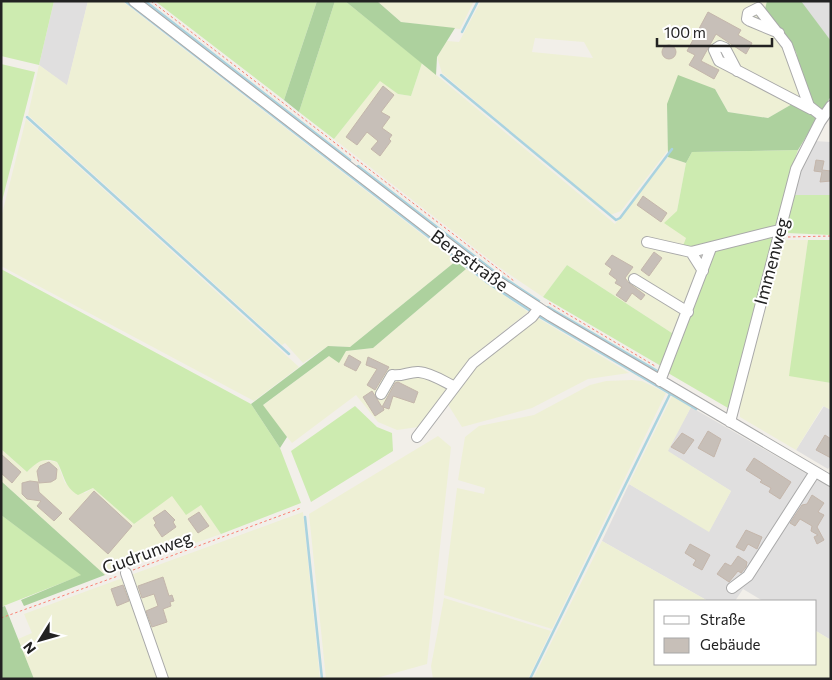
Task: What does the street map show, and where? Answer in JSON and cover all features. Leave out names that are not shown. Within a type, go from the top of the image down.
[{"type":"street","name":"Bergstraße","points":[[134,1],[491,278],[541,304],[662,377],[730,422],[831,481]]},
{"type":"street","points":[[779,33],[790,52],[805,98],[812,109]]},
{"type":"street","points":[[737,70],[812,109],[823,117]]},
{"type":"street","name":"Immenweg","points":[[730,422],[796,170],[823,117],[831,106]]},
{"type":"street","points":[[647,242],[691,252],[778,233]]},
{"type":"street","points":[[662,377],[711,248]]},
{"type":"street","points":[[691,252],[703,271]]},
{"type":"street","points":[[634,279],[688,312]]},
{"type":"street","points":[[417,437],[453,386],[473,363],[532,317],[541,304]]},
{"type":"street","points":[[381,394],[392,375],[401,376],[418,372],[431,375],[453,386]]},
{"type":"street","points":[[732,588],[748,576],[815,472]]},
{"type":"street","points":[[126,573],[163,679]]},
{"type":"path","points":[[151,1],[497,269],[520,284]]},
{"type":"path","points":[[778,233],[831,236]]},
{"type":"path","points":[[541,304],[662,377]]},
{"type":"path","name":"Gudrunweg","points":[[1,618],[301,508]]},
{"type":"shaded area","points":[[54,1],[88,1],[67,86],[39,65]]},
{"type":"shaded area","points":[[801,1],[831,1],[831,41],[806,9]]},
{"type":"shaded area","points":[[814,141],[831,142],[831,195],[793,195],[800,169]]},
{"type":"shaded area","points":[[824,406],[831,410],[831,465],[828,469],[796,450]]},
{"type":"shaded area","points":[[691,407],[831,488],[831,640],[817,632],[817,600],[761,600],[743,589],[736,600],[706,600],[602,541],[629,484],[709,531],[731,491],[667,451]]},
{"type":"green space","points":[[1,1],[54,1],[39,65],[1,56]]},
{"type":"green space","points":[[88,1],[122,1],[456,261],[350,347],[328,346],[303,363],[285,343],[282,345],[28,115],[39,65],[67,85]]},
{"type":"green space","points":[[155,1],[317,1],[284,100]]},
{"type":"green space","points":[[317,1],[335,1],[299,112],[284,100]]},
{"type":"green space","points":[[335,1],[345,1],[422,63],[411,96],[398,94],[380,81],[334,139],[299,112]]},
{"type":"green space","points":[[345,1],[377,1],[401,22],[455,28],[437,57],[436,75]]},
{"type":"green space","points":[[377,1],[474,1],[460,29],[401,22]]},
{"type":"green space","points":[[481,1],[767,1],[765,9],[796,52],[806,96],[768,118],[728,112],[715,89],[667,104],[668,150],[621,211],[610,215],[442,73],[437,57],[447,41],[459,42]],"holes":[[[535,38],[584,42],[593,58],[532,52]]]},
{"type":"green space","points":[[767,1],[801,1],[831,41],[831,96],[798,150],[692,152],[686,163],[668,157],[667,104],[678,75],[715,89],[728,112],[768,118],[806,96],[796,52],[765,9]]},
{"type":"green space","points":[[422,63],[615,224],[668,157],[686,163],[677,211],[697,267],[697,275],[675,335],[567,265],[543,297],[499,267],[334,139],[380,80],[398,94],[411,96]]},
{"type":"green space","points":[[1,64],[35,72],[1,205]]},
{"type":"green space","points":[[26,119],[299,367],[254,401],[1,266],[1,218]]},
{"type":"green space","points":[[798,150],[790,173],[779,221],[774,228],[701,248],[683,246],[686,238],[664,223],[677,211],[686,163],[692,152]]},
{"type":"green space","points":[[793,195],[831,195],[831,235],[787,233],[785,229]]},
{"type":"green space","points":[[770,236],[773,240],[728,408],[668,373],[713,254],[718,249]]},
{"type":"green space","points":[[780,240],[808,240],[790,375],[831,383],[831,410],[823,406],[796,450],[740,417],[740,403]]},
{"type":"green space","points":[[808,240],[831,240],[831,383],[789,376]]},
{"type":"green space","points":[[456,261],[466,269],[373,348],[346,351],[339,363],[329,356],[263,405],[287,437],[280,448],[251,404],[328,346],[350,347]]},
{"type":"green space","points":[[567,265],[675,335],[661,366],[543,297]]},
{"type":"green space","points":[[1,269],[251,404],[280,448],[301,503],[221,534],[201,505],[186,515],[172,496],[134,524],[93,488],[78,495],[73,492],[67,484],[57,462],[40,461],[27,472],[1,449]]},
{"type":"green space","points":[[466,269],[528,312],[471,357],[418,427],[397,430],[378,422],[356,395],[292,443],[262,406],[329,356],[346,351],[373,348]]},
{"type":"green space","points":[[536,317],[629,373],[588,379],[532,408],[462,427],[447,403],[473,366]]},
{"type":"green space","points":[[606,381],[642,381],[666,393],[552,629],[444,595],[457,488],[484,494],[485,488],[458,480],[465,437],[479,426],[534,415],[590,385]]},
{"type":"green space","points":[[672,396],[691,407],[668,451],[731,491],[709,532],[629,484]]},
{"type":"green space","points":[[355,406],[377,427],[392,433],[393,451],[311,502],[291,451]]},
{"type":"green space","points":[[438,436],[451,447],[427,664],[373,679],[326,679],[309,514]]},
{"type":"green space","points":[[1,449],[27,472],[36,463],[44,460],[57,462],[65,483],[85,493],[93,488],[134,524],[172,495],[201,504],[221,534],[105,575],[1,481]]},
{"type":"green space","points":[[1,481],[105,575],[24,606],[21,600],[81,575],[1,515]]},
{"type":"green space","points":[[303,512],[320,679],[168,679],[151,633],[142,637],[148,644],[160,679],[34,679],[18,639],[32,633],[24,614]]},
{"type":"green space","points":[[1,515],[82,575],[1,607]]},
{"type":"green space","points":[[602,541],[706,600],[654,600],[654,665],[817,665],[817,632],[831,640],[831,679],[533,679]]},
{"type":"green space","points":[[444,598],[551,631],[528,679],[433,679],[431,666]]},
{"type":"green space","points":[[5,606],[34,679],[1,679],[1,607]]},
{"type":"building","points":[[708,12],[741,30],[738,35],[752,43],[746,54],[716,34],[701,61],[719,70],[714,79],[689,65],[695,55],[687,51]]},
{"type":"building","points":[[666,45],[672,45],[676,52],[672,59],[666,59],[662,55],[662,49]]},
{"type":"building","points":[[383,86],[394,95],[381,112],[390,117],[382,128],[392,135],[389,139],[391,141],[380,156],[371,149],[378,141],[367,132],[357,145],[346,137]]},
{"type":"building","points":[[816,160],[824,161],[822,170],[831,171],[831,181],[820,182],[822,172],[814,171]]},
{"type":"building","points":[[643,196],[667,213],[661,222],[637,205]]},
{"type":"building","points":[[654,252],[662,258],[649,276],[641,270]]},
{"type":"building","points":[[612,255],[633,267],[625,278],[645,295],[641,300],[632,293],[626,302],[616,295],[622,287],[615,283],[617,280],[609,274],[612,269],[605,264]]},
{"type":"building","points":[[349,355],[361,362],[356,371],[344,365]]},
{"type":"building","points":[[368,357],[389,367],[375,390],[367,385],[377,369],[366,365]]},
{"type":"building","points":[[398,382],[418,392],[414,403],[393,396],[389,409],[383,407],[384,410],[375,416],[363,397],[372,391],[382,407],[395,383]]},
{"type":"building","points":[[708,431],[721,439],[714,457],[698,448]]},
{"type":"building","points":[[682,433],[694,440],[684,454],[671,447]]},
{"type":"building","points":[[825,435],[831,439],[831,458],[816,450]]},
{"type":"building","points":[[1,454],[21,472],[12,483],[1,473]]},
{"type":"building","points":[[754,458],[791,482],[780,499],[769,492],[771,488],[760,482],[762,480],[746,470]]},
{"type":"building","points":[[49,462],[57,469],[56,479],[51,482],[39,483],[37,471],[40,466]]},
{"type":"building","points":[[38,482],[39,492],[62,513],[54,521],[37,506],[41,501],[27,499],[22,494],[22,483]]},
{"type":"building","points":[[94,491],[132,526],[108,554],[69,519]]},
{"type":"building","points":[[812,495],[824,503],[818,512],[824,515],[817,527],[824,540],[817,544],[814,537],[818,535],[811,531],[812,526],[800,519],[795,526],[790,523],[802,505],[807,504]]},
{"type":"building","points":[[165,510],[175,520],[173,522],[176,527],[162,537],[154,525],[156,523],[153,518]]},
{"type":"building","points":[[199,512],[209,526],[198,533],[188,519]]},
{"type":"building","points":[[746,530],[762,537],[757,549],[748,544],[744,551],[736,547]]},
{"type":"building","points":[[690,544],[710,555],[702,570],[693,565],[696,560],[685,553]]},
{"type":"building","points":[[738,556],[747,562],[746,567],[741,573],[738,571],[729,582],[717,574],[725,563],[731,566]]},
{"type":"building","points":[[163,577],[169,596],[172,595],[174,601],[170,602],[171,606],[163,609],[167,622],[152,627],[146,611],[158,606],[154,594],[142,598],[138,586]]},
{"type":"building","points":[[123,585],[129,601],[117,606],[111,589]]},
{"type":"waterway","points":[[125,1],[488,283],[529,310]]},
{"type":"waterway","points":[[145,1],[350,160]]},
{"type":"waterway","points":[[462,32],[478,1]]},
{"type":"waterway","points":[[441,75],[616,220],[620,218],[672,149]]},
{"type":"waterway","points":[[27,117],[289,354]]},
{"type":"waterway","points":[[358,166],[495,272],[539,301]]},
{"type":"waterway","points":[[548,307],[659,372]]},
{"type":"waterway","points":[[540,317],[696,409]]},
{"type":"waterway","points":[[530,679],[670,394]]},
{"type":"waterway","points":[[305,517],[322,679]]}]
